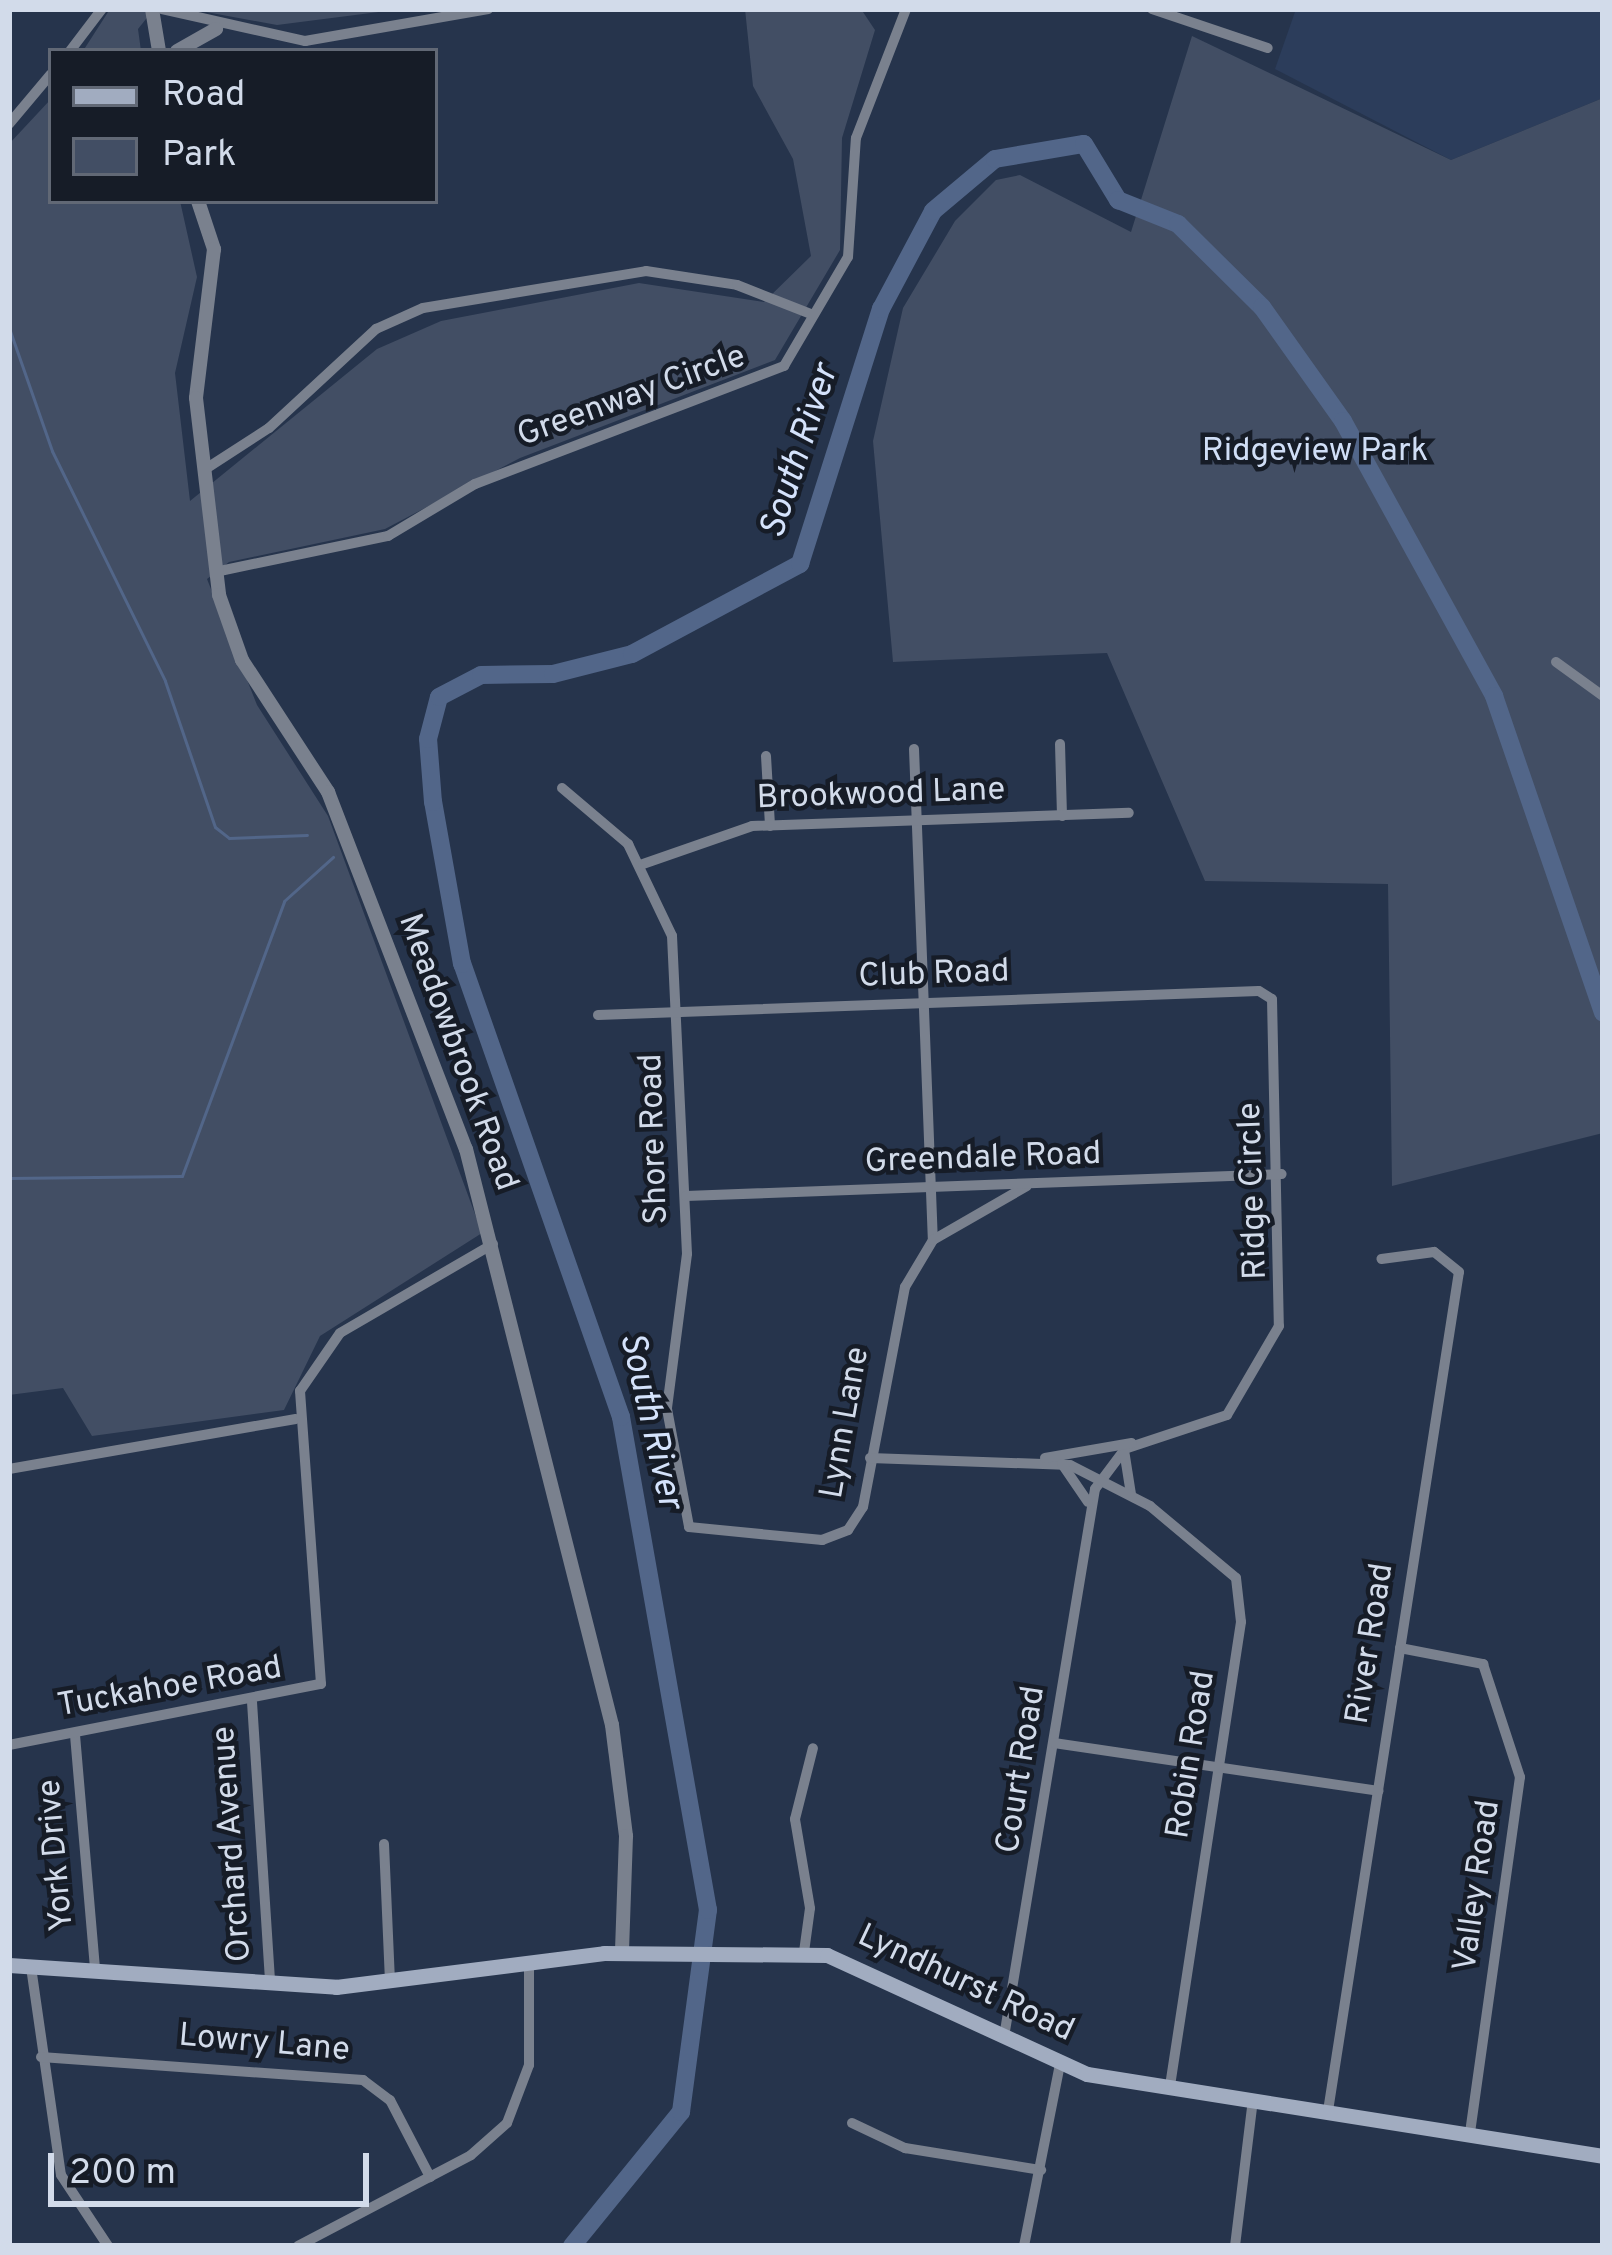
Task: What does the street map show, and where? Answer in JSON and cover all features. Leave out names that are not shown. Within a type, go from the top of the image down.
[{"type":"main road","name":"Lyndhurst Road","points":[[9,1965],[270,1983],[390,1983],[622,1952],[804,1952],[873,1967],[1060,2065],[1170,2088],[1603,2156]]},
{"type":"street","points":[[72,48],[102,9]]},
{"type":"street","points":[[152,9],[158,48]]},
{"type":"street","points":[[162,9],[216,29],[331,39],[488,9]]},
{"type":"street","name":"Greenway Circle","points":[[215,572],[388,536],[475,484],[770,376],[853,240],[856,138],[906,9]]},
{"type":"street","points":[[1152,9],[1268,48]]},
{"type":"street","points":[[182,48],[216,29]]},
{"type":"street","points":[[9,124],[48,78]]},
{"type":"street","name":"Meadowbrook Road","points":[[199,204],[214,249],[196,376],[215,572],[242,660],[314,766],[358,864],[493,1244],[612,1724],[626,1836],[622,1952]]},
{"type":"street","points":[[204,470],[254,440],[376,329],[423,308],[646,272],[737,285],[812,314]]},
{"type":"street","points":[[1556,662],[1603,696]]},
{"type":"street","points":[[1060,744],[1062,816]]},
{"type":"street","name":"Lynn Lane","points":[[688,1527],[832,1539],[860,1514],[896,1315],[933,1240],[914,748]]},
{"type":"street","points":[[766,756],[770,826]]},
{"type":"street","name":"Shore Road","points":[[562,788],[643,864],[672,936],[686,1196],[667,1409],[688,1527]]},
{"type":"street","name":"Brookwood Lane","points":[[643,864],[708,834],[770,826],[1129,813]]},
{"type":"street","name":"Club Road","points":[[598,1015],[1270,996]]},
{"type":"street","name":"Ridge Circle","points":[[1038,1460],[1130,1446],[1219,1421],[1260,1373],[1284,1303],[1282,1174],[1270,996]]},
{"type":"street","name":"Greendale Road","points":[[686,1196],[1282,1174]]},
{"type":"street","points":[[933,1240],[1027,1186]]},
{"type":"street","points":[[9,1469],[296,1419],[328,1343],[493,1244]]},
{"type":"street","name":"River Road","points":[[1328,2111],[1459,1272],[1434,1252],[1381,1258]]},
{"type":"street","name":"Tuckahoe Road","points":[[9,1745],[315,1689],[325,1666],[296,1419]]},
{"type":"street","points":[[1100,1478],[1130,1446]]},
{"type":"street","points":[[1130,1446],[1133,1496]]},
{"type":"street","name":"Ridge Circle","points":[[870,1458],[1038,1460],[1060,1462],[1100,1478]]},
{"type":"street","points":[[1060,1462],[1090,1509],[1119,1488]]},
{"type":"street","name":"Robin Road","points":[[1100,1478],[1221,1557],[1238,1584],[1218,1767],[1170,2088]]},
{"type":"street","name":"Court Road","points":[[1004,2037],[1090,1509],[1100,1478]]},
{"type":"street","name":"Valley Road","points":[[1400,1648],[1483,1664],[1520,1777],[1470,2134]]},
{"type":"street","name":"Orchard Avenue","points":[[252,1702],[270,1983]]},
{"type":"street","name":"York Drive","points":[[75,1735],[95,1970]]},
{"type":"street","points":[[1054,1743],[1378,1791]]},
{"type":"street","points":[[804,1952],[810,1908],[795,1819],[813,1748]]},
{"type":"street","points":[[385,1844],[390,1983]]},
{"type":"street","points":[[298,2246],[484,2147],[514,2111],[529,2065],[529,1963]]},
{"type":"street","name":"York Drive","points":[[31,1966],[61,2175],[109,2246]]},
{"type":"street","name":"Lowry Lane","points":[[41,2057],[363,2080],[390,2100],[430,2176]]},
{"type":"street","points":[[1024,2246],[1060,2065]]},
{"type":"street","points":[[1235,2246],[1253,2100]]},
{"type":"street","points":[[852,2123],[905,2148],[1041,2170]]},
{"type":"shaded area","points":[[1296,9],[1603,9],[1603,98],[1451,160],[1275,69]]},
{"type":"green space","points":[[110,9],[154,9],[138,29],[141,48],[85,48]]},
{"type":"green space","points":[[190,9],[402,9],[277,25]]},
{"type":"green space","points":[[745,9],[861,9],[875,30],[842,138],[840,250],[775,360],[520,458],[385,529],[229,562],[207,579],[257,705],[328,816],[482,1233],[320,1336],[284,1410],[92,1436],[63,1388],[9,1395],[9,144],[48,102],[48,204],[181,204],[197,277],[175,373],[190,501],[377,349],[441,321],[639,283],[764,302],[811,256],[793,159],[753,86]]},
{"type":"green space","name":"Ridgeview Park","points":[[1192,36],[1451,160],[1603,98],[1603,1133],[1392,1186],[1388,884],[1205,881],[1107,653],[893,662],[873,441],[903,308],[955,221],[996,180],[1020,175],[1131,232]]},
{"type":"waterway","name":"South River","points":[[572,2246],[681,2112],[708,1910],[621,1417],[462,964],[433,802],[428,739],[439,697],[481,675],[553,674],[632,654],[800,564],[881,309],[933,211],[995,159],[1084,144],[1118,200],[1178,224],[1262,307],[1343,421],[1494,696],[1603,1013]]},
{"type":"waterway","points":[[9,328],[52,451],[165,681],[215,827],[229,838],[307,835]]},
{"type":"waterway","points":[[9,1178],[182,1176],[284,901],[333,857]]}]
